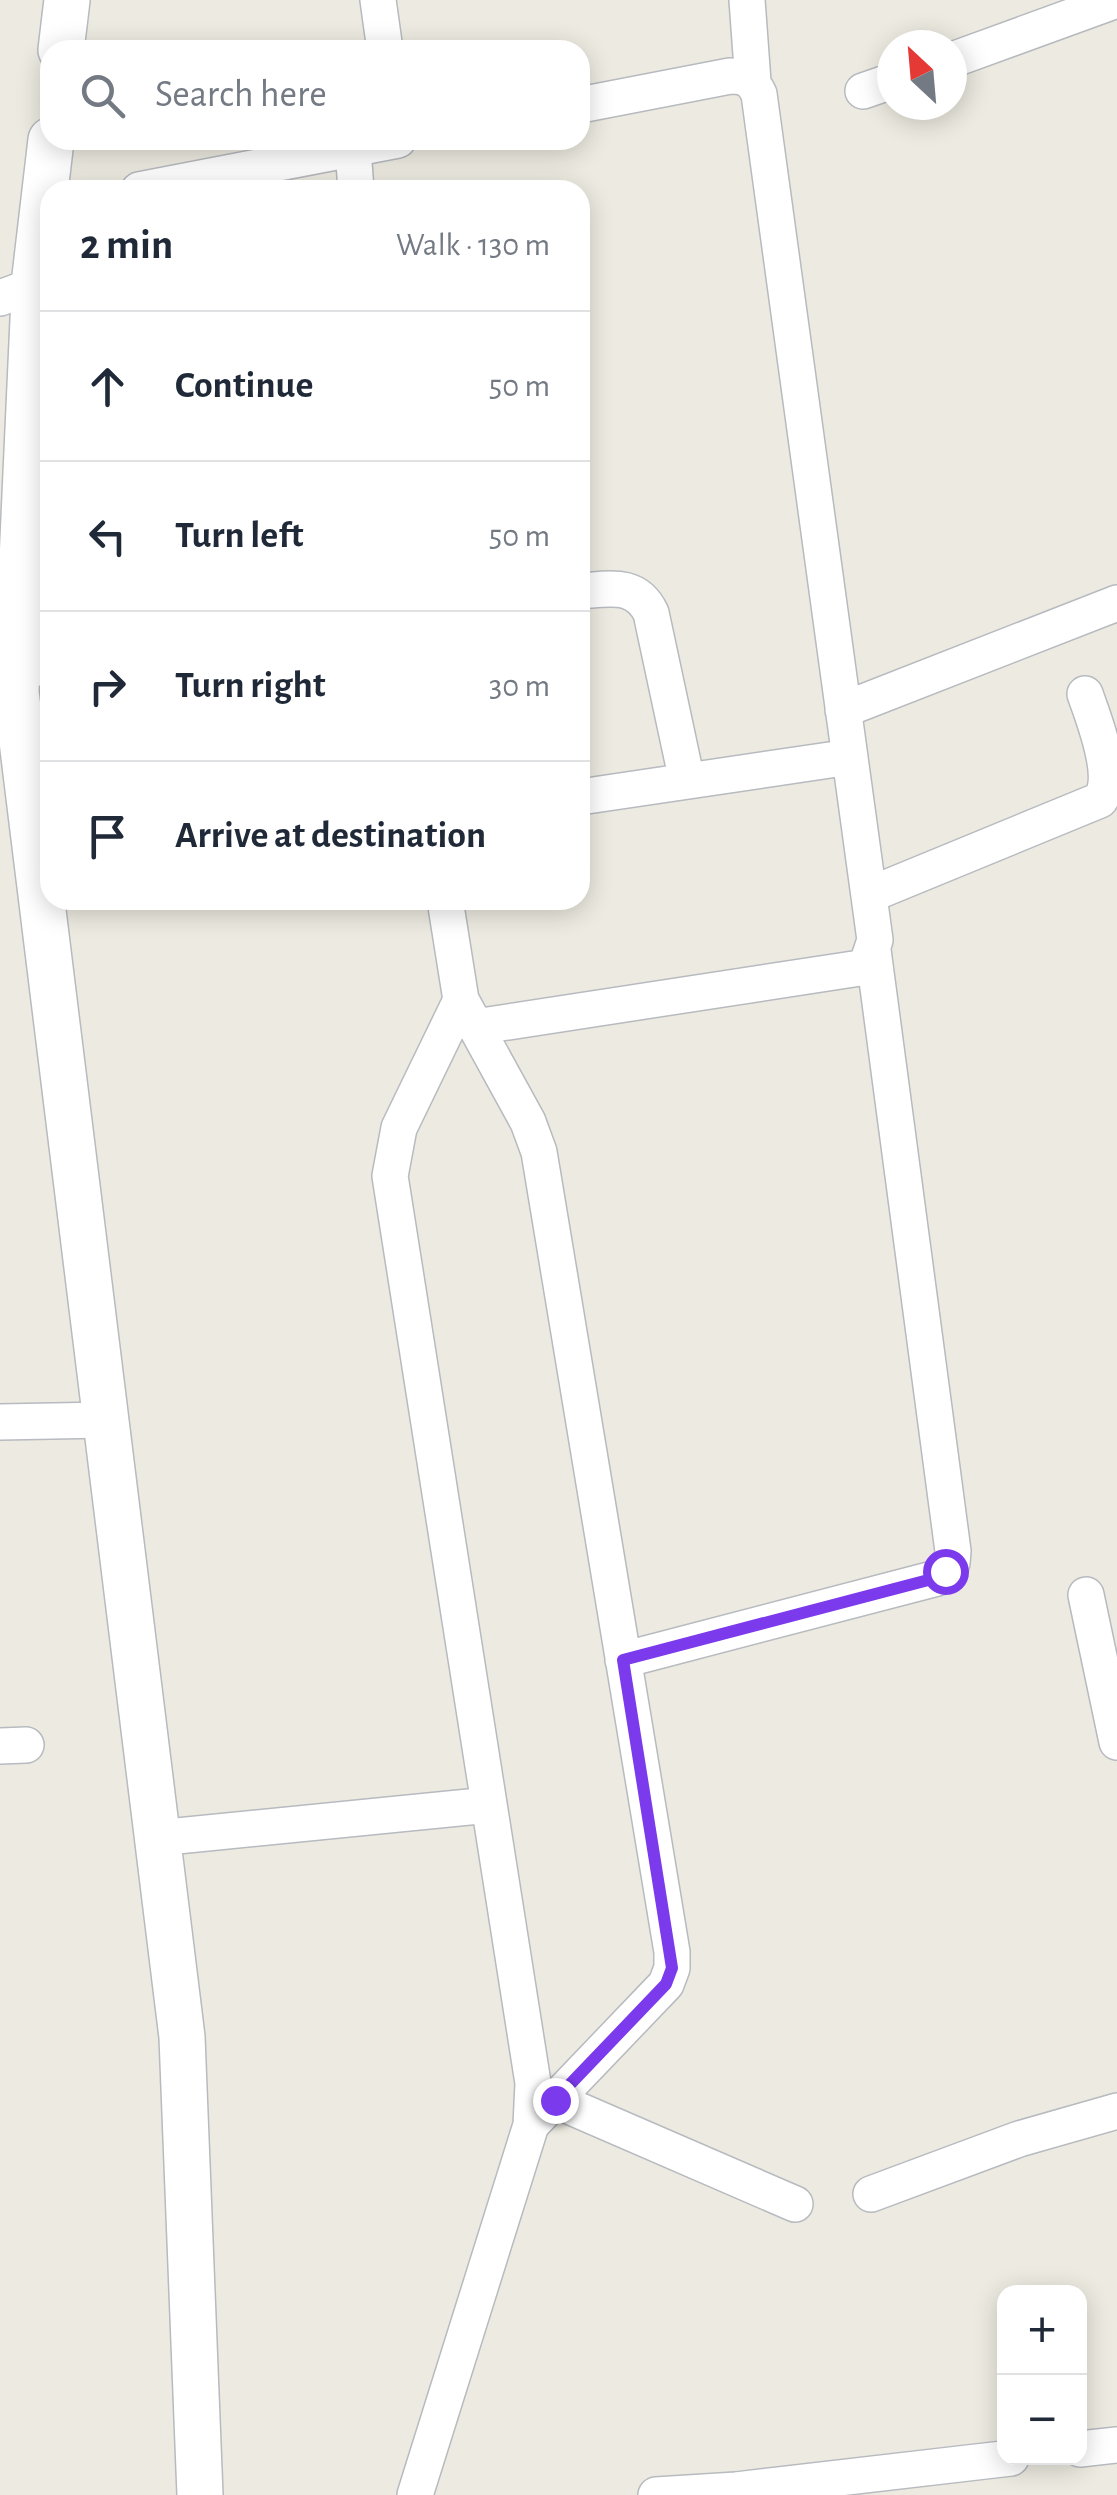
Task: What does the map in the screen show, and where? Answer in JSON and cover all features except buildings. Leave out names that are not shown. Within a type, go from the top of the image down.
[{"type":"street","points":[[63,40],[67,0]]},
{"type":"street","points":[[378,0],[384,40]]},
{"type":"street","points":[[623,1660],[936,1578],[952,1563],[953,1551],[844,710],[759,94],[753,82],[747,0]]},
{"type":"street","points":[[967,55],[1117,0]]},
{"type":"street","points":[[590,103],[730,76],[742,76],[753,82]]},
{"type":"street","points":[[49,180],[50,150]]},
{"type":"street","points":[[190,180],[348,150]]},
{"type":"street","points":[[353,150],[355,180]]},
{"type":"street","points":[[40,228],[18,292],[21,682],[40,847]]},
{"type":"street","points":[[590,590],[619,588],[634,591],[645,601],[651,613],[687,781]]},
{"type":"street","points":[[844,710],[1117,603]]},
{"type":"street","points":[[869,896],[1100,800],[1107,793],[1111,774],[1086,694]]},
{"type":"street","points":[[590,796],[850,757]]},
{"type":"street","points":[[47,910],[182,2037],[200,2495]]},
{"type":"street","points":[[414,2495],[543,2112],[666,1984],[672,1968],[539,1152],[528,1122],[468,1014],[447,910]]},
{"type":"street","points":[[468,1014],[860,968],[873,950]]},
{"type":"street","points":[[468,1014],[399,1128],[390,1176],[533,2083],[543,2112]]},
{"type":"street","points":[[0,1422],[106,1420]]},
{"type":"street","points":[[1086,1595],[1117,1742]]},
{"type":"street","points":[[157,1838],[489,1805]]},
{"type":"street","points":[[871,2194],[1019,2139],[1117,2111]]},
{"type":"street","points":[[543,2112],[795,2204]]},
{"type":"street","points":[[1087,2449],[1117,2445]]},
{"type":"street","points":[[656,2495],[736,2490],[997,2460]]},
{"type":"route","points":[[555,2100],[666,1984],[672,1968],[623,1660],[936,1578],[945,1571]]}]
